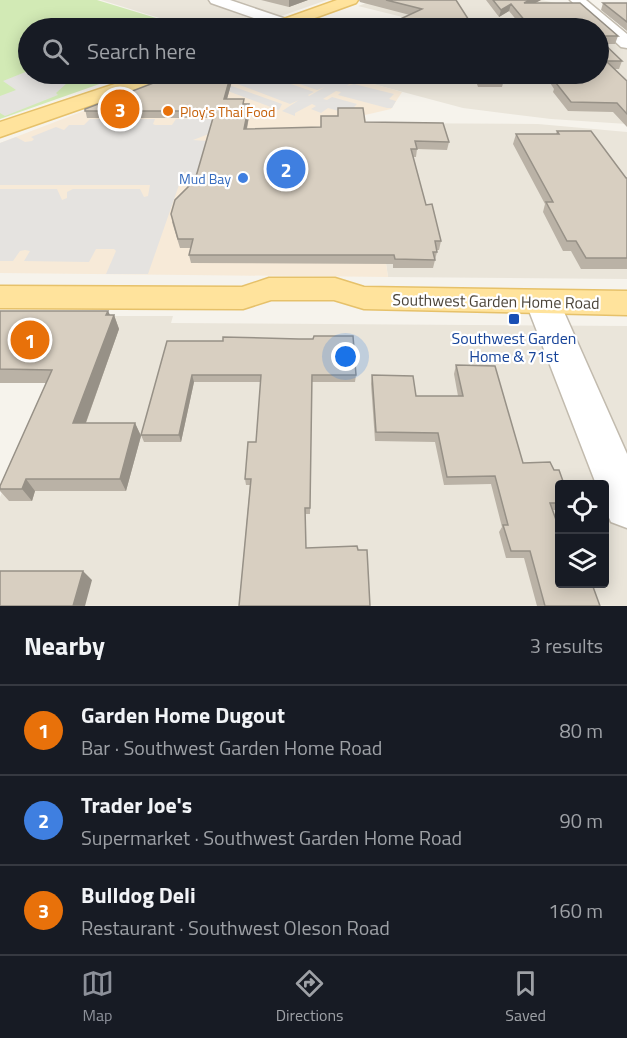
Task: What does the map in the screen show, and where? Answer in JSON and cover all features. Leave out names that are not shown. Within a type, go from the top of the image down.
[{"type":"main road","points":[[301,18],[351,0]]},
{"type":"main road","points":[[70,105],[76,98],[116,84]]},
{"type":"main road","points":[[0,130],[135,84]]},
{"type":"main road","name":"Southwest Garden Home Road","points":[[0,297],[243,298],[267,308],[337,308],[364,298],[627,303]]},
{"type":"street","points":[[216,0],[260,18]]},
{"type":"street","points":[[577,0],[598,18]]},
{"type":"street","points":[[609,27],[627,42]]},
{"type":"street","points":[[543,303],[627,506]]},
{"type":"shaded area","points":[[101,0],[327,0],[276,18],[160,18]]},
{"type":"shaded area","points":[[375,0],[541,0],[581,8],[592,18],[407,18],[358,6]]},
{"type":"shaded area","points":[[609,32],[627,48],[627,124],[551,119],[463,108],[373,84],[609,84]]},
{"type":"shaded area","points":[[18,75],[18,84],[66,84],[56,93],[58,95],[5,116],[0,113],[0,96],[16,90],[3,81]]},
{"type":"shaded area","points":[[154,84],[374,84],[402,92],[391,109],[365,115],[388,277],[0,273],[0,143]]},
{"type":"shaded area","points":[[237,84],[291,84],[314,92],[309,96],[325,87],[317,90],[300,84],[349,84],[347,86],[354,84],[394,94],[389,99],[396,101],[392,108],[387,108],[338,95],[341,92],[336,91],[323,99],[327,100],[332,97],[357,104],[349,114],[328,108],[321,113],[311,109],[316,106],[312,104],[295,113],[295,116],[282,111],[299,100],[290,104]]},
{"type":"shaded area","points":[[229,85],[282,104],[279,110],[225,90]]},
{"type":"shaded area","points":[[90,119],[155,119],[153,124],[155,125],[172,125],[176,119],[248,119],[193,140],[207,141],[195,184],[179,185],[148,274],[106,274],[116,251],[114,249],[96,249],[89,262],[24,261],[30,251],[25,250],[20,251],[13,261],[0,261],[0,189],[57,189],[62,200],[67,198],[67,192],[73,189],[140,189],[144,197],[148,196],[150,185],[0,185],[0,143],[16,137],[25,142],[32,141],[34,139],[31,137],[56,127],[64,130],[69,125],[84,125]]},
{"type":"shaded area","points":[[366,123],[538,124],[627,132],[627,279],[388,277]]},
{"type":"shaded area","points":[[80,316],[173,316],[171,323],[627,326],[627,606],[0,606],[0,497]]},
{"type":"green space","points":[[0,0],[97,0],[156,18],[18,18],[18,84],[100,84],[0,119]]},
{"type":"building","points":[[386,0],[456,0],[468,18],[403,18],[422,9]]},
{"type":"building","points":[[493,0],[530,0],[524,3],[580,3],[597,18],[523,18],[511,4],[501,10]]},
{"type":"building","points":[[603,3],[627,3],[627,22]]},
{"type":"building","points":[[609,28],[618,36],[609,36]]},
{"type":"building","points":[[609,49],[622,61],[609,61]]},
{"type":"building","points":[[609,64],[627,81],[627,114],[617,103],[571,102],[557,84],[609,84]]},
{"type":"building","points":[[151,84],[228,84],[224,99],[244,99],[243,104],[249,104],[244,129],[321,127],[321,116],[338,116],[338,108],[363,108],[365,122],[443,123],[449,142],[415,141],[417,149],[411,149],[426,205],[432,204],[441,241],[435,241],[437,252],[433,252],[435,260],[395,259],[394,255],[189,255],[193,239],[178,239],[171,214],[175,200],[195,180],[215,111],[85,111],[85,109]]},
{"type":"building","points":[[557,131],[591,131],[627,178],[627,258],[586,258],[576,241],[567,241],[546,202],[553,202],[516,134],[559,134]]},
{"type":"building","points":[[0,311],[108,311],[106,315],[114,315],[73,423],[135,423],[120,479],[26,479],[22,489],[0,489],[52,370],[0,369]]},
{"type":"building","points":[[314,336],[353,336],[356,375],[312,375],[310,508],[305,508],[306,548],[357,546],[358,550],[367,550],[370,606],[239,606],[251,479],[245,479],[248,442],[256,442],[261,375],[192,375],[179,435],[141,435],[167,341],[223,341],[223,337],[313,339]]},
{"type":"building","points":[[456,365],[495,366],[523,463],[550,462],[554,470],[559,470],[563,480],[555,480],[555,503],[550,503],[555,517],[555,588],[593,588],[600,606],[545,606],[530,551],[511,551],[503,525],[508,525],[495,476],[447,477],[438,433],[376,432],[372,375],[413,376],[416,396],[463,396]]},
{"type":"building","points":[[0,571],[83,571],[73,606],[0,606]]},
{"type":"place","name":"Bulldog Deli","points":[[120,109]]},
{"type":"place","name":"Ploy's Thai Food","points":[[168,111]]},
{"type":"place","name":"Trader Joe's","points":[[286,169]]},
{"type":"place","name":"Mud Bay","points":[[243,178]]},
{"type":"place","name":"Southwest Garden Home & 71st","points":[[514,319]]},
{"type":"place","name":"Garden Home Dugout","points":[[30,340]]}]
